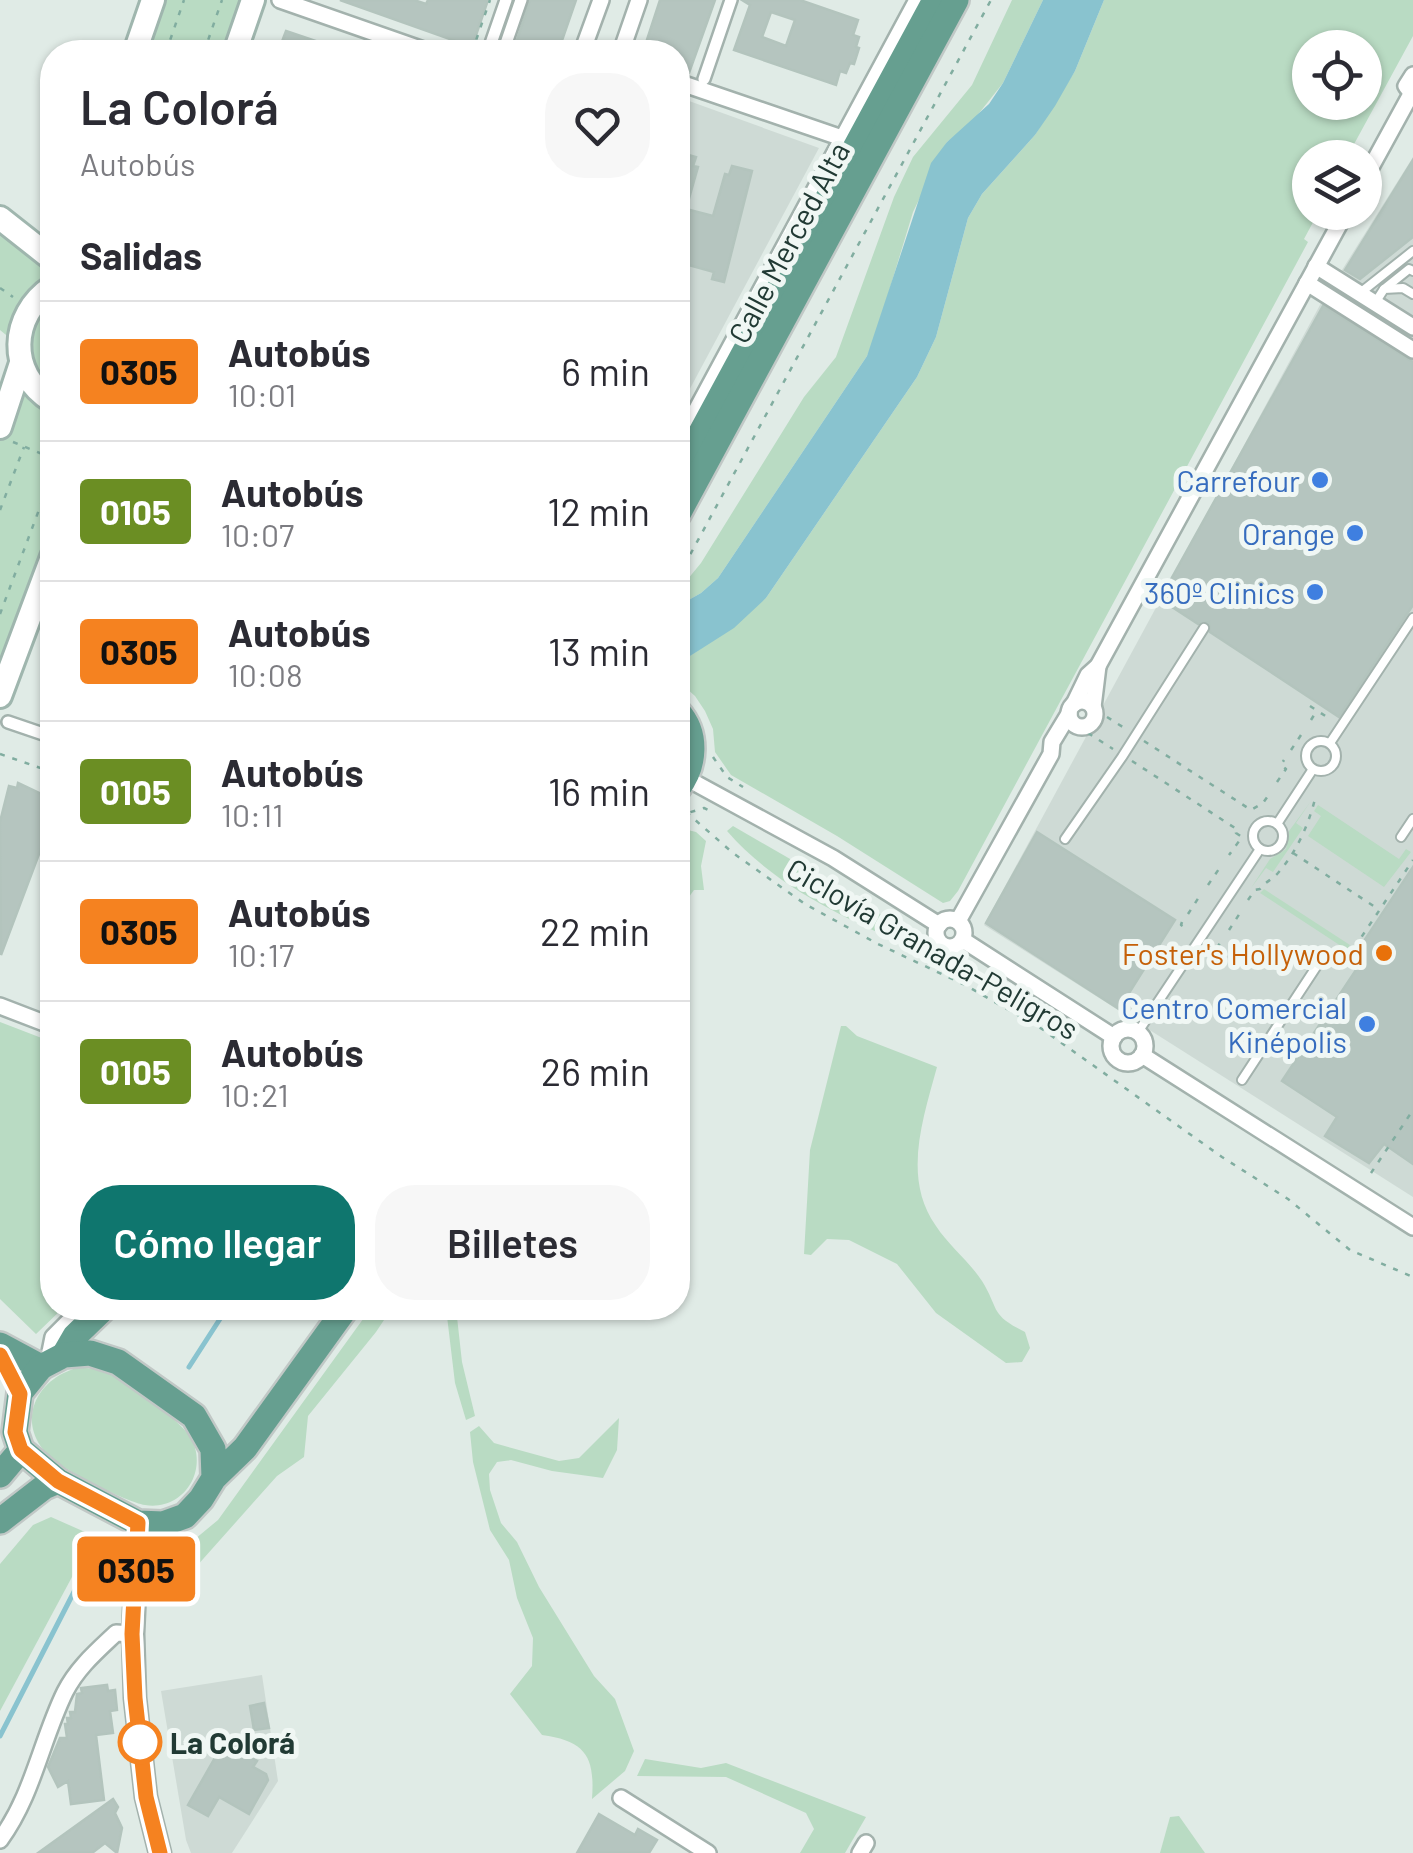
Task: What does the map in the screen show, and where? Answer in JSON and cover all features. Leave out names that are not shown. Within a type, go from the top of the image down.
[{"type":"main road","points":[[139,40],[153,0]]},
{"type":"main road","name":"Calle Merced Alta","points":[[690,453],[935,0]]},
{"type":"main road","name":"Calle Merced Alta","points":[[690,492],[956,0]]},
{"type":"main road","points":[[238,40],[252,3]]},
{"type":"main road","points":[[0,218],[40,249]]},
{"type":"main road","points":[[22,235],[40,233]]},
{"type":"main road","points":[[1,432],[20,359],[20,326],[40,298]]},
{"type":"main road","points":[[0,338],[20,359],[40,391]]},
{"type":"main road","points":[[0,696],[40,588]]},
{"type":"main road","points":[[690,734],[690,764]]},
{"type":"main road","points":[[20,1394],[92,1320]]},
{"type":"main road","points":[[0,1354],[20,1394],[15,1432],[21,1450],[58,1481],[138,1523],[164,1524],[185,1516],[214,1478],[245,1448],[337,1320]]},
{"type":"main road","points":[[0,1345],[51,1361],[90,1353],[118,1362],[194,1416],[213,1449],[214,1478]]},
{"type":"main road","points":[[0,1475],[21,1450]]},
{"type":"main road","points":[[0,1521],[44,1487],[58,1481]]},
{"type":"street","points":[[252,3],[280,0],[395,40]]},
{"type":"street","points":[[492,40],[506,0]]},
{"type":"street","points":[[507,40],[521,0]]},
{"type":"street","points":[[586,40],[600,0]]},
{"type":"street","points":[[624,40],[639,0]]},
{"type":"street","points":[[704,79],[731,0]]},
{"type":"street","name":"Calle Merced Alta","points":[[690,422],[917,0]]},
{"type":"street","points":[[1382,148],[1412,94],[1406,83],[1413,75]]},
{"type":"street","points":[[690,86],[842,138]]},
{"type":"street","points":[[958,921],[1050,754],[1052,742],[1088,675],[1098,666],[1336,230]]},
{"type":"street","points":[[1316,266],[1360,293],[1380,296],[1413,327]]},
{"type":"street","points":[[1307,283],[1413,350]]},
{"type":"street","points":[[1050,754],[1092,722],[1098,666]]},
{"type":"street","points":[[1071,709],[1086,702],[1096,710]]},
{"type":"street","points":[[1071,709],[1071,721],[1085,730]]},
{"type":"street","points":[[8,722],[40,733]]},
{"type":"street","points":[[690,796],[833,858],[938,924]]},
{"type":"street","points":[[949,919],[958,921],[964,932],[962,940],[956,946],[942,945],[936,938],[938,924],[949,919]]},
{"type":"street","points":[[962,940],[1114,1037]]},
{"type":"street","points":[[6,1008],[40,1021]]},
{"type":"street","points":[[1128,1029],[1138,1032],[1145,1045],[1142,1055],[1133,1062],[1117,1058],[1112,1048],[1114,1037],[1128,1029]]},
{"type":"street","points":[[1142,1055],[1413,1227]]},
{"type":"street","points":[[51,1361],[53,1337],[70,1320]]},
{"type":"street","points":[[138,1523],[132,1634],[135,1698],[146,1797],[160,1853]]},
{"type":"street","points":[[0,1840],[26,1795],[66,1691],[84,1663],[116,1633],[132,1634]]},
{"type":"street","points":[[621,1798],[708,1853]]},
{"type":"lane","points":[[1360,293],[1413,251]]},
{"type":"lane","points":[[1380,296],[1409,269],[1413,271]]},
{"type":"lane","points":[[1380,296],[1403,288],[1413,294]]},
{"type":"lane","points":[[1330,743],[1413,618]]},
{"type":"lane","points":[[1065,838],[1204,628]]},
{"type":"lane","points":[[1320,740],[1330,743],[1336,756],[1333,766],[1324,771],[1313,769],[1306,761],[1308,748],[1320,740]]},
{"type":"lane","points":[[1278,824],[1313,769]]},
{"type":"lane","points":[[1401,838],[1413,819]]},
{"type":"lane","points":[[1263,822],[1278,824],[1281,844],[1269,852],[1260,849],[1254,842],[1255,828],[1263,822]]},
{"type":"lane","points":[[1138,1032],[1260,849]]},
{"type":"lane","points":[[1242,1080],[1322,958]]},
{"type":"path","points":[[170,40],[184,0]]},
{"type":"path","points":[[208,40],[222,0]]},
{"type":"path","points":[[476,40],[490,0]]},
{"type":"path","points":[[690,555],[991,0]]},
{"type":"path","points":[[0,288],[22,303]]},
{"type":"path","points":[[1,432],[40,453]]},
{"type":"path","points":[[0,510],[24,447]]},
{"type":"path","points":[[0,614],[40,507]]},
{"type":"path","points":[[1310,706],[1335,723]]},
{"type":"path","points":[[1096,710],[1132,732]]},
{"type":"path","points":[[1311,720],[1317,711]]},
{"type":"path","points":[[1085,730],[1118,752]]},
{"type":"path","points":[[1291,750],[1303,732]]},
{"type":"path","points":[[1140,738],[1251,810],[1270,793]]},
{"type":"path","points":[[0,754],[40,768]]},
{"type":"path","points":[[1126,758],[1238,830],[1236,833],[1242,837],[1228,856]]},
{"type":"path","points":[[1277,782],[1286,768],[1281,765],[1284,760]]},
{"type":"path","points":[[1280,777],[1287,781]]},
{"type":"path","points":[[690,798],[718,815]]},
{"type":"path","points":[[1248,900],[1255,890],[1276,876],[1307,830],[1315,799]]},
{"type":"path","name":"Ciclovía Granada-Peligros","points":[[690,801],[733,853],[805,904],[878,944],[965,984],[1042,1029],[1288,1199],[1350,1250],[1413,1277]]},
{"type":"path","points":[[1292,852],[1379,910]]},
{"type":"path","points":[[1340,970],[1413,860]]},
{"type":"path","points":[[1208,885],[1220,868],[1226,875]]},
{"type":"path","points":[[1188,914],[1201,894]]},
{"type":"path","points":[[1228,930],[1242,910]]},
{"type":"path","points":[[1182,922],[1189,930]]},
{"type":"path","points":[[1217,948],[1222,940]]},
{"type":"path","points":[[1371,1173],[1413,1110]]},
{"type":"path","points":[[99,1526],[107,1532],[117,1560]]},
{"type":"shaded area","points":[[690,101],[819,148],[690,389]]},
{"type":"shaded area","points":[[1413,157],[1413,1197],[984,925],[1320,305],[1367,230],[1382,230],[1382,206]]},
{"type":"shaded area","points":[[262,1675],[278,1781],[232,1853],[191,1853],[161,1691]]},
{"type":"green space","points":[[167,0],[239,0],[225,40],[153,40]]},
{"type":"green space","points":[[1012,0],[1043,0],[1003,83],[972,122],[947,142],[913,212],[867,356],[718,578],[690,599],[690,576],[804,397],[836,357],[894,197],[913,157],[972,85]]},
{"type":"green space","points":[[1104,0],[1413,0],[1413,36],[1382,93],[1382,30],[1292,30],[1292,120],[1367,120],[1356,140],[1292,140],[1292,230],[1309,230],[1304,239],[1308,242],[958,891],[943,903],[731,775],[715,752],[713,729],[705,711],[690,692],[690,656],[766,598],[917,377],[936,337],[968,218],[982,194],[1035,135],[1075,71]]},
{"type":"green space","points":[[0,226],[40,258],[40,288],[11,339],[0,330]]},
{"type":"green space","points":[[40,315],[40,376],[32,367],[28,334]]},
{"type":"green space","points":[[22,380],[40,397],[40,551],[0,658],[0,438]]},
{"type":"green space","points":[[1311,801],[1296,823],[1303,828],[1273,872],[1266,868],[1251,888],[1270,859],[1286,849],[1289,831]]},
{"type":"green space","points":[[1318,805],[1399,859],[1406,849],[1411,852],[1384,887],[1308,836],[1321,816],[1314,811]]},
{"type":"green space","points":[[733,826],[925,942],[931,955],[795,889],[727,831]]},
{"type":"green space","points":[[690,830],[706,841],[701,866],[704,890],[694,890],[690,896]]},
{"type":"green space","points":[[1264,889],[1350,945],[1339,962],[1334,958],[1341,946],[1260,893]]},
{"type":"green space","points":[[0,1022],[40,1037],[40,1320],[51,1320],[36,1334],[0,1299]]},
{"type":"green space","points":[[841,1026],[937,1067],[919,1148],[920,1188],[936,1226],[977,1274],[1000,1316],[1025,1332],[1030,1348],[1022,1362],[1006,1363],[936,1313],[897,1264],[849,1240],[827,1239],[811,1255],[804,1254],[810,1150]]},
{"type":"green space","points":[[362,1320],[384,1320],[308,1416],[304,1457],[277,1476],[163,1604],[157,1604],[160,1576],[172,1558],[218,1520]]},
{"type":"green space","points":[[447,1320],[457,1320],[462,1362],[475,1416],[466,1420],[455,1383]]},
{"type":"green space","points":[[77,1368],[100,1370],[116,1378],[154,1403],[186,1432],[192,1440],[197,1465],[194,1477],[180,1496],[158,1505],[136,1503],[49,1456],[33,1429],[35,1403],[51,1382]]},
{"type":"green space","points":[[619,1418],[617,1450],[603,1478],[511,1460],[497,1462],[489,1474],[501,1523],[517,1542],[539,1587],[594,1676],[615,1699],[634,1751],[625,1771],[592,1799],[592,1772],[585,1753],[569,1742],[542,1735],[510,1694],[532,1666],[533,1638],[517,1598],[509,1560],[490,1530],[473,1462],[470,1432],[479,1426],[494,1443],[559,1461],[579,1458]]},
{"type":"green space","points":[[51,1517],[94,1536],[0,1711],[0,1564],[33,1525]]},
{"type":"green space","points":[[645,1759],[701,1768],[726,1763],[866,1817],[845,1853],[800,1853],[814,1829],[806,1813],[726,1777],[637,1776]]},
{"type":"green space","points":[[1179,1816],[1205,1853],[1160,1853],[1170,1817]]},
{"type":"water","points":[[1043,0],[1104,0],[1075,71],[1055,106],[1035,135],[982,194],[968,218],[936,337],[917,377],[766,598],[734,628],[690,656],[690,599],[718,578],[867,356],[931,163],[947,142],[989,104]]},
{"type":"building","points":[[340,0],[414,0],[426,4],[428,0],[488,0],[474,40],[452,40]]},
{"type":"building","points":[[530,0],[576,0],[562,40],[517,40]]},
{"type":"building","points":[[660,0],[715,0],[690,70],[690,40],[647,40]]},
{"type":"building","points":[[742,0],[800,0],[858,20],[853,35],[859,37],[854,64],[850,63],[846,73],[840,71],[836,85],[734,50],[750,5]],"holes":[[[771,12],[795,20],[786,46],[762,37]]]},
{"type":"building","points":[[286,31],[313,40],[283,40]]},
{"type":"building","points":[[690,155],[696,157],[693,166],[698,167],[690,195]]},
{"type":"building","points":[[1413,160],[1413,237],[1360,279],[1345,270],[1370,230],[1382,230],[1382,210]]},
{"type":"building","points":[[732,166],[752,171],[724,282],[712,279],[714,272],[690,265],[690,210],[713,216],[725,174],[729,175]]},
{"type":"building","name":"Carrefour","points":[[1323,306],[1413,362],[1413,605],[1339,717],[1210,632],[1209,622],[1198,624],[1160,599]]},
{"type":"building","points":[[18,783],[40,793],[40,851],[1,955],[0,822],[9,786],[17,788]]},
{"type":"building","points":[[1037,832],[1175,920],[1119,1009],[986,923]]},
{"type":"building","name":"Centro Comercial Kinépolis","points":[[1413,867],[1413,1164],[1384,1144],[1369,1163],[1325,1136],[1337,1117],[1282,1081],[1358,967],[1350,962]]},
{"type":"building","points":[[107,1685],[108,1691],[115,1690],[117,1710],[110,1711],[113,1733],[96,1735],[104,1800],[71,1804],[68,1781],[58,1787],[48,1767],[60,1738],[67,1738],[65,1724],[71,1718],[70,1712],[75,1712],[81,1688]]},
{"type":"building","points":[[264,1703],[269,1728],[254,1730],[250,1706]]},
{"type":"building","points":[[224,1742],[257,1761],[253,1767],[266,1774],[268,1780],[249,1814],[219,1797],[208,1816],[188,1805]]},
{"type":"building","points":[[113,1799],[122,1828],[117,1853],[105,1843],[92,1853],[38,1853]]},
{"type":"building","points":[[599,1814],[635,1835],[638,1829],[657,1840],[649,1853],[577,1853]]},
{"type":"waterway","points":[[189,1367],[219,1320]]},
{"type":"waterway","points":[[0,1736],[98,1545]]},
{"type":"bus line","name":"0305","points":[[0,1355],[20,1394],[15,1432],[21,1450],[58,1481],[138,1523],[132,1634],[135,1698],[146,1797],[160,1853]]},
{"type":"place","name":"Carrefour","points":[[1320,480]]},
{"type":"place","name":"Orange","points":[[1355,533]]},
{"type":"place","name":"360º Clinics","points":[[1315,592]]},
{"type":"place","name":"Foster's Hollywood","points":[[1384,953]]},
{"type":"place","name":"Centro Comercial Kinépolis","points":[[1367,1024]]},
{"type":"place","name":"La Colorá","points":[[140,1742]]}]
